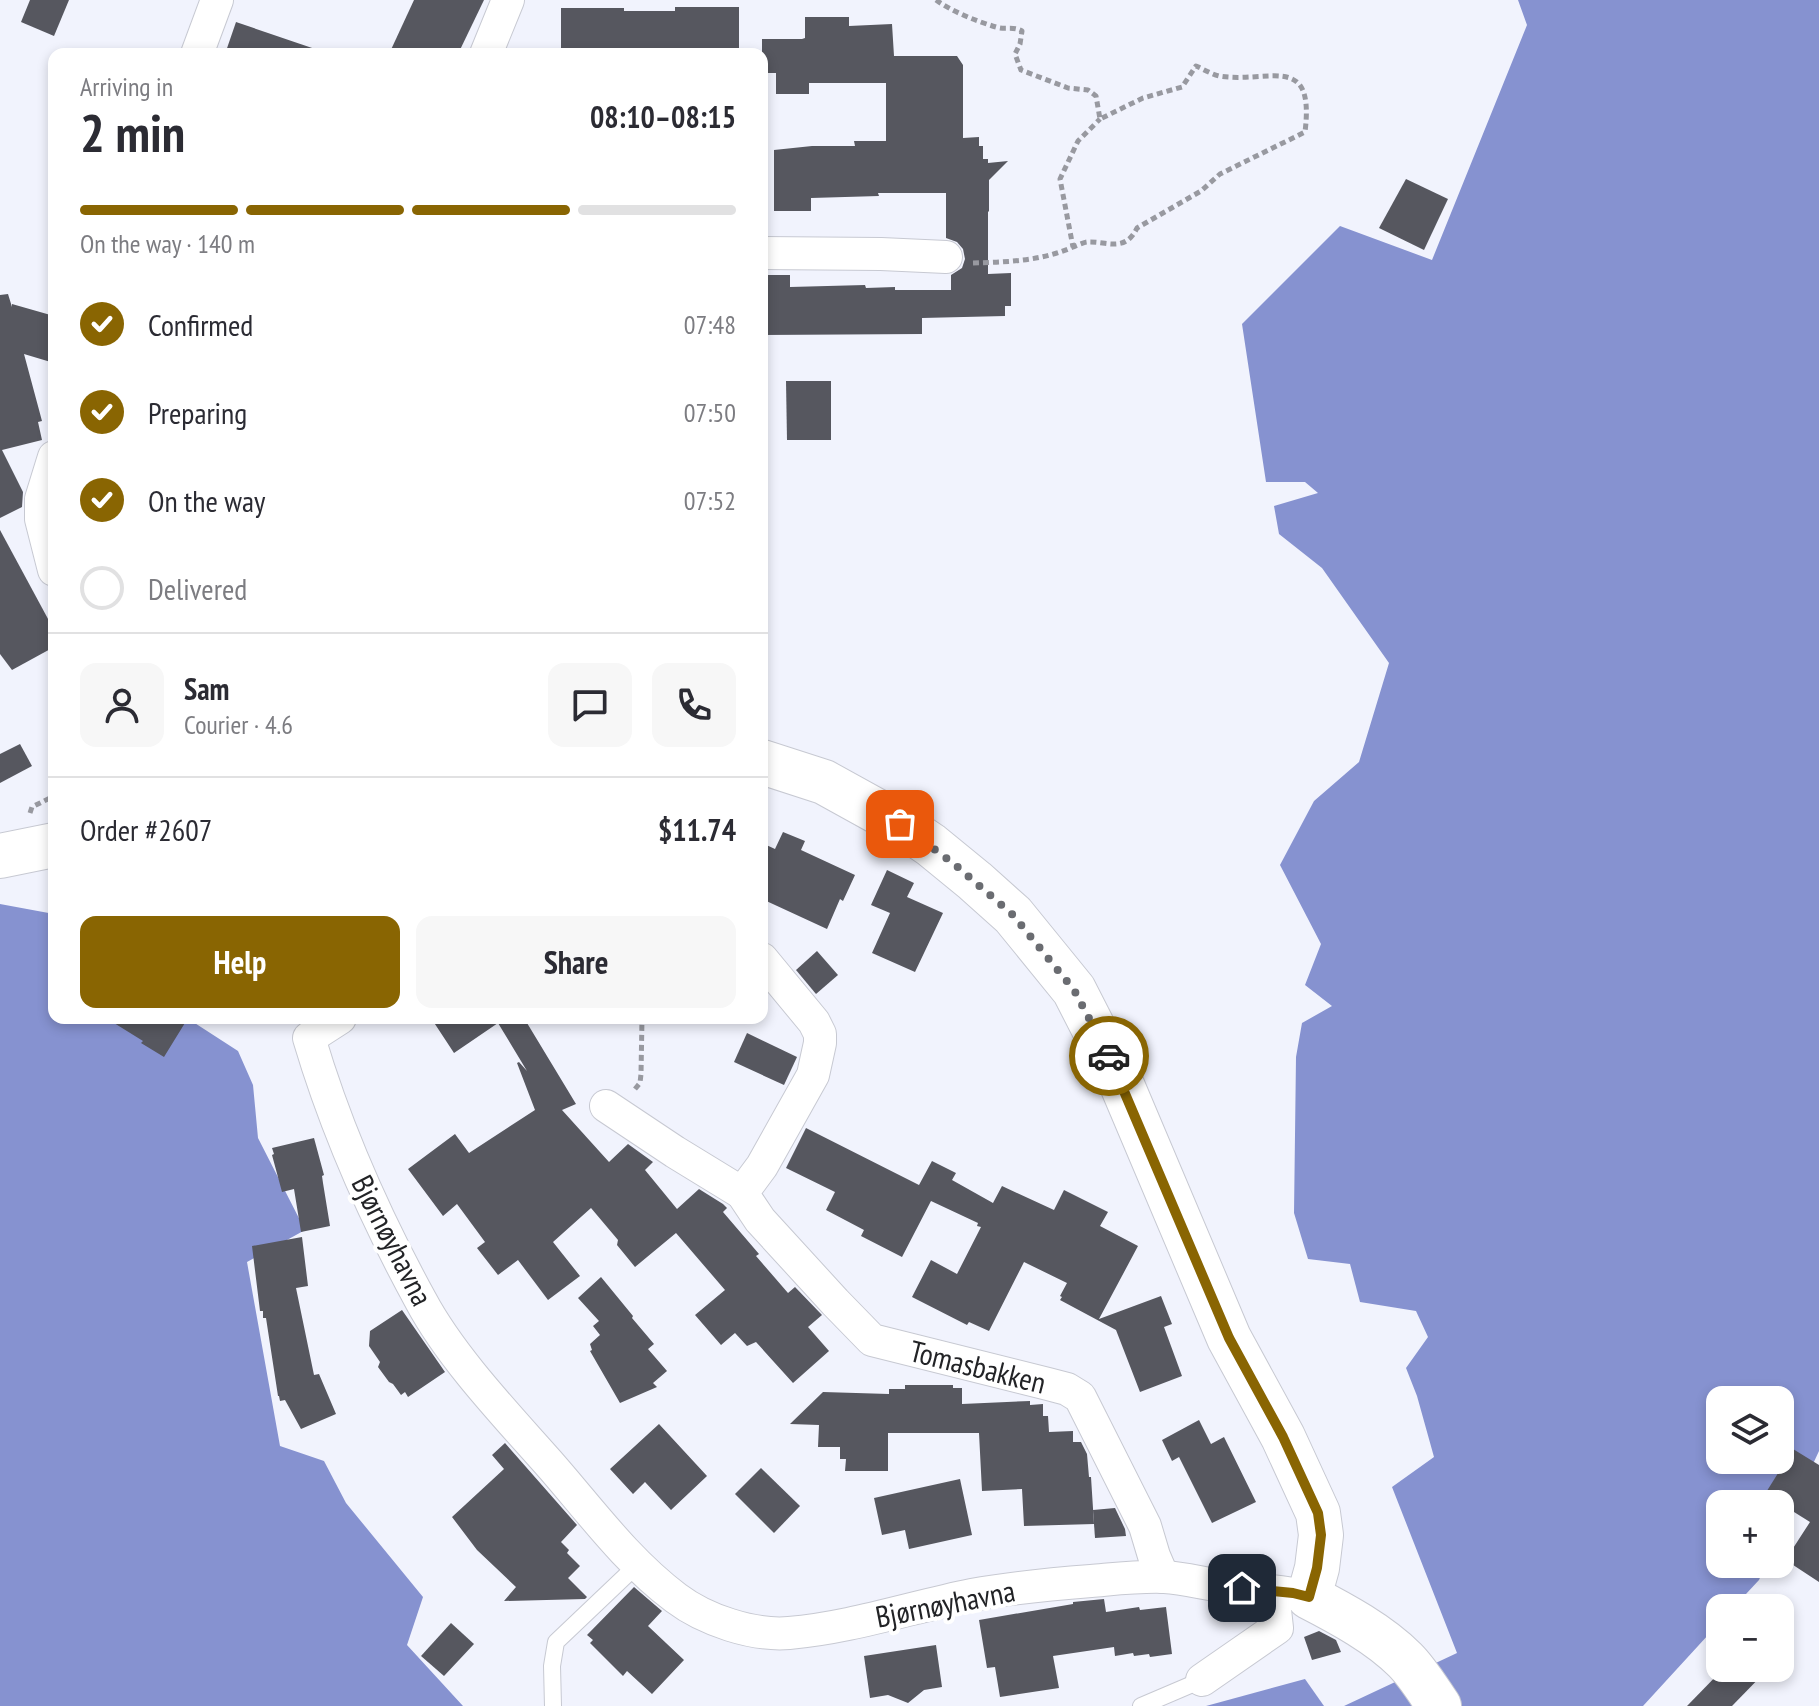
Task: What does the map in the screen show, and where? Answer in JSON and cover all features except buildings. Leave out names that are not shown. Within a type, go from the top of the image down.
[{"type":"street","points":[[199,48],[217,0]]},
{"type":"street","points":[[488,48],[508,0]]},
{"type":"street","points":[[768,253],[946,257]]},
{"type":"street","points":[[48,473],[41,509],[48,550]]},
{"type":"street","points":[[768,764],[824,782],[900,824],[931,845],[1013,915],[1074,990],[1119,1078],[1229,1338],[1283,1437],[1318,1513],[1321,1535],[1317,1568],[1301,1597],[1277,1628],[1202,1680]]},
{"type":"street","points":[[0,856],[48,846]]},
{"type":"street","points":[[742,1193],[762,1166],[813,1075],[820,1043],[820,1034],[814,1022],[768,966]]},
{"type":"street","name":"Bjørnøyhavna","points":[[331,1024],[309,1038],[336,1123],[370,1201],[422,1303],[482,1386],[637,1565],[678,1600],[726,1624],[787,1634],[971,1595],[1113,1579],[1163,1577],[1301,1597]]},
{"type":"street","name":"Tomasbakken","points":[[606,1106],[742,1193],[760,1220],[872,1340],[1067,1389],[1080,1397],[1145,1526],[1163,1577]]},
{"type":"street","points":[[1301,1597],[1380,1639],[1405,1659],[1439,1706]]},
{"type":"lane","points":[[553,1706],[552,1666],[556,1642],[637,1565]]},
{"type":"lane","points":[[1141,1706],[1202,1680]]},
{"type":"path","points":[[936,0],[1000,29],[1017,28],[1022,31],[1015,54],[1021,70],[1068,88],[1088,90],[1096,96],[1100,119]]},
{"type":"path","points":[[946,257],[961,263],[1004,262],[1060,253],[1086,242],[1119,244],[1132,237],[1137,228],[1201,191],[1220,174],[1305,132],[1307,114],[1304,92],[1295,80],[1287,76],[1215,75],[1196,66],[1182,87],[1143,98],[1100,119],[1078,141],[1060,179],[1073,247]]},
{"type":"path","points":[[606,1106],[614,1094],[628,1094],[640,1083],[642,1024]]},
{"type":"water","points":[[1518,0],[1819,0],[1819,1451],[1794,1505],[1794,1490],[1706,1490],[1706,1578],[1760,1578],[1746,1594],[1706,1594],[1706,1637],[1643,1706],[1344,1706],[1457,1653],[1392,1487],[1434,1457],[1406,1368],[1428,1337],[1416,1311],[1360,1302],[1350,1264],[1308,1259],[1294,1213],[1296,1057],[1302,1023],[1332,1006],[1305,985],[1321,944],[1280,865],[1314,801],[1359,762],[1389,663],[1322,568],[1279,534],[1274,506],[1318,493],[1305,482],[1266,482],[1242,324],[1340,226],[1432,260],[1527,25]]},
{"type":"water","points":[[0,904],[48,913],[48,1024],[196,1024],[238,1051],[253,1085],[258,1138],[305,1230],[247,1262],[280,1446],[324,1461],[346,1503],[423,1597],[407,1645],[463,1706],[0,1706]]},
{"type":"water","points":[[1305,1679],[1324,1706],[1206,1706]]},
{"type":"way so far","points":[[900,824],[931,845],[1013,915],[1074,990],[1109,1056]]},
{"type":"route","points":[[1109,1056],[1229,1338],[1283,1437],[1318,1513],[1321,1535],[1309,1597],[1242,1588]]}]
